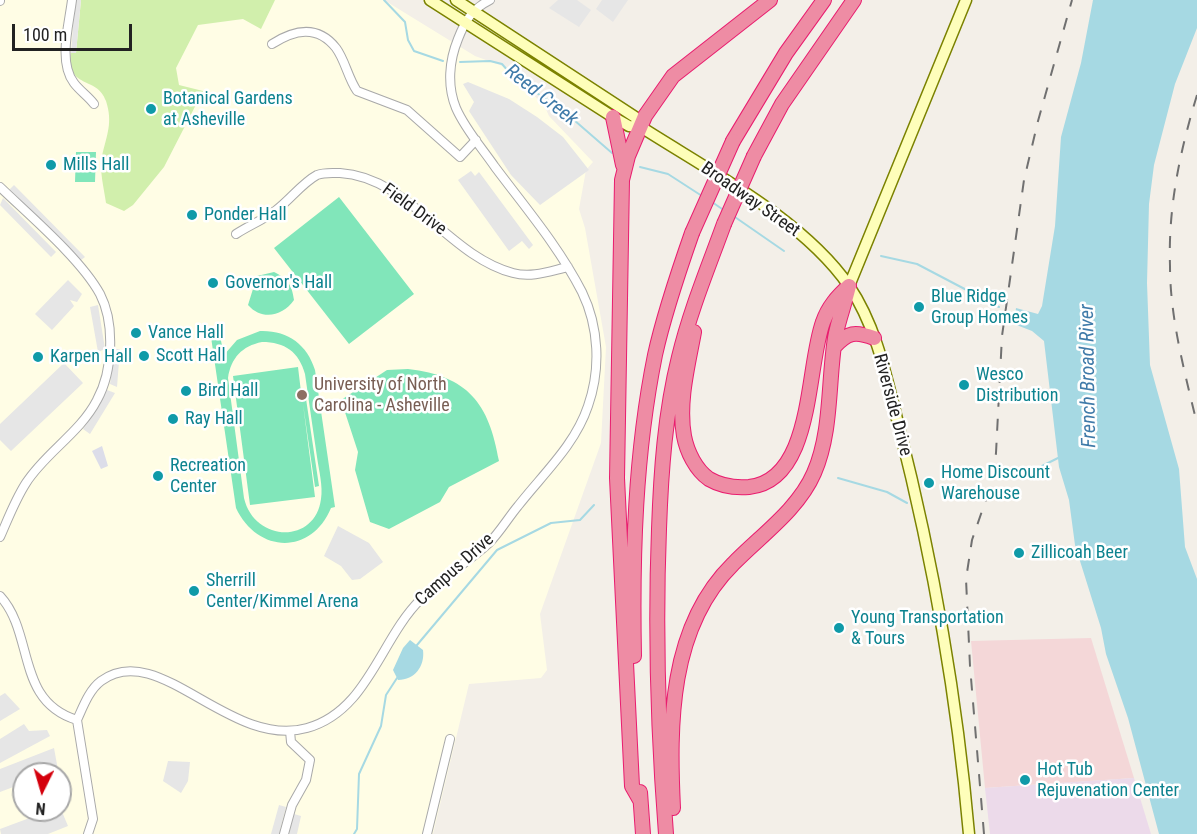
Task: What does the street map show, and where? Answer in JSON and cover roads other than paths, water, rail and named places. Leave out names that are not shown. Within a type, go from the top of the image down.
[{"type":"highway","points":[[640,800],[632,786],[617,478],[620,209],[624,170],[650,106],[673,76],[770,0]]},
{"type":"highway","points":[[643,834],[633,619],[637,509],[643,433],[655,354],[672,289],[692,233],[733,141],[780,62],[824,0]]},
{"type":"highway","points":[[666,834],[657,665],[660,498],[667,425],[678,359],[693,305],[735,195],[754,156],[782,104],[854,0]]},
{"type":"highway","points":[[613,117],[624,170]]},
{"type":"highway","points":[[700,291],[699,309],[684,391],[682,423],[685,439],[695,464],[710,479],[732,487],[743,487],[769,481],[791,459],[799,438],[822,323],[835,299],[849,286]]},
{"type":"highway","points":[[674,834],[676,683],[687,635],[707,594],[806,489],[822,448],[834,347],[849,286]]},
{"type":"highway","points":[[834,347],[845,335],[853,332],[874,338]]},
{"type":"main road","name":"Broadway Street","points":[[430,0],[613,117],[629,126],[641,127]]},
{"type":"main road","name":"Broadway Street","points":[[456,0],[635,117],[641,127],[797,230],[830,262],[849,286]]},
{"type":"main road","points":[[849,286],[966,0]]},
{"type":"main road","name":"Riverside Drive","points":[[849,286],[874,338],[902,441],[937,595],[952,681],[969,834]]},
{"type":"street","points":[[72,0],[65,59],[67,71],[74,83],[94,104]]},
{"type":"street","points":[[473,11],[490,0]]},
{"type":"street","name":"Campus Drive","points":[[77,720],[90,692],[102,680],[123,671],[148,671],[254,727],[290,731],[323,722],[347,705],[358,692],[400,622],[420,599],[491,541],[577,433],[589,405],[596,374],[597,351],[591,318],[583,294],[568,267],[476,140],[457,109],[451,81],[451,62],[465,22],[473,11]]},
{"type":"street","points":[[272,44],[291,32],[316,33],[336,49],[357,91],[407,110],[460,157],[476,140]]},
{"type":"street","name":"Field Drive","points":[[236,234],[273,213],[317,175],[355,174],[377,183],[399,197],[491,264],[513,273],[531,275],[568,267]]},
{"type":"street","points":[[0,187],[89,277],[101,296],[105,309],[110,349],[107,375],[97,400],[74,431],[26,482],[0,537]]},
{"type":"street","points":[[0,596],[14,621],[28,668],[42,696],[59,714],[77,720],[93,819],[88,834]]},
{"type":"street","points":[[284,834],[292,805],[306,780],[310,760],[291,742],[290,731]]},
{"type":"street","points":[[427,834],[450,739]]},
{"type":"water","name":"French Broad River","points":[[1093,0],[1197,0],[1197,28],[1175,84],[1154,165],[1149,204],[1147,283],[1150,365],[1179,469],[1185,547],[1197,579],[1197,834],[1159,834],[1128,718],[1106,654],[1101,628],[1075,545],[1069,500],[1059,467],[1044,341],[1032,331],[1014,324],[1016,308],[1038,314],[1042,306],[1055,226],[1061,137],[1081,63]]},
{"type":"water","points":[[410,640],[423,650],[422,661],[414,675],[398,680],[393,670],[403,648]]},
{"type":"waterway","name":"Reed Creek","points":[[384,0],[405,22],[408,40],[414,51],[443,61]]},
{"type":"waterway","name":"Reed Creek","points":[[460,62],[490,61],[502,64],[516,80],[559,107],[612,153]]},
{"type":"waterway","name":"Reed Creek","points":[[640,167],[668,174],[702,196]]},
{"type":"waterway","name":"Reed Creek","points":[[712,202],[725,211]]},
{"type":"waterway","name":"Reed Creek","points":[[732,215],[784,251]]},
{"type":"waterway","name":"Reed Creek","points":[[881,256],[917,264],[999,307]]},
{"type":"waterway","points":[[1042,466],[1058,458]]},
{"type":"waterway","points":[[838,478],[887,492],[907,503]]},
{"type":"waterway","points":[[417,645],[497,550],[551,523],[580,520],[594,505]]},
{"type":"waterway","points":[[354,834],[357,829],[359,774],[381,726],[386,695],[397,678]]},
{"type":"railway","points":[[984,834],[970,666],[966,579],[972,540],[992,482],[996,453],[1002,336],[1024,180],[1072,0]]},
{"type":"railway","points":[[1197,95],[1176,179],[1170,244],[1175,326],[1197,424]]},
{"type":"place","name":"Botanical Gardens at Asheville","points":[[151,109]]},
{"type":"place","name":"Mills Hall","points":[[51,165]]},
{"type":"place","name":"Ponder Hall","points":[[192,215]]},
{"type":"place","name":"Governor's Hall","points":[[213,283]]},
{"type":"place","name":"Blue Ridge Group Homes","points":[[919,307]]},
{"type":"place","name":"Vance Hall","points":[[136,333]]},
{"type":"place","name":"Scott Hall","points":[[144,356]]},
{"type":"place","name":"Karpen Hall","points":[[38,357]]},
{"type":"place","name":"Wesco Distribution","points":[[964,385]]},
{"type":"place","name":"Bird Hall","points":[[186,391]]},
{"type":"place","name":"University of North Carolina - Asheville","points":[[302,395]]},
{"type":"place","name":"Ray Hall","points":[[173,419]]},
{"type":"place","name":"Recreation Center","points":[[158,476]]},
{"type":"place","name":"Home Discount Warehouse","points":[[929,483]]},
{"type":"place","name":"Zillicoah Beer","points":[[1019,553]]},
{"type":"place","name":"Sherrill Center/Kimmel Arena","points":[[194,591]]},
{"type":"place","name":"Young Transportation & Tours","points":[[839,628]]},
{"type":"place","name":"Hot Tub Rejuvenation Center","points":[[1025,780]]}]
